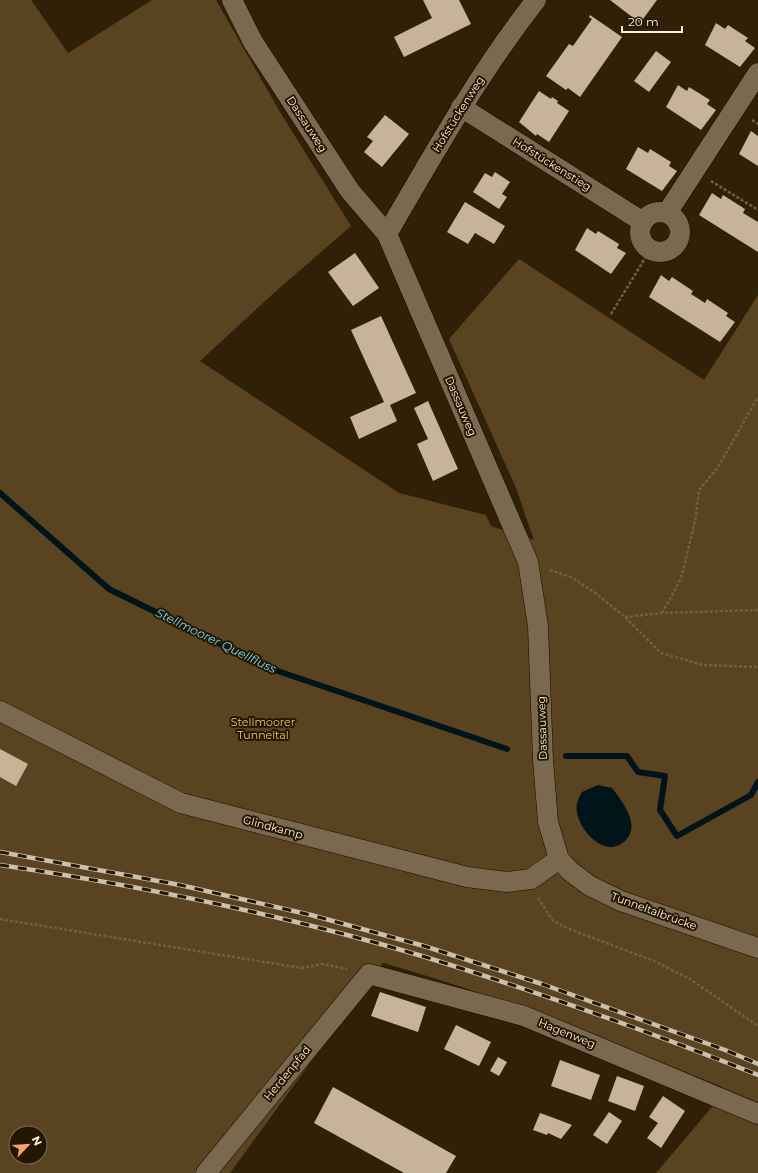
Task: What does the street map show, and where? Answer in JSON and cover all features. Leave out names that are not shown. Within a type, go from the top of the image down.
[{"type":"street","name":"Dassauweg","points":[[232,0],[253,42],[350,191],[387,234],[528,562],[538,626],[543,760],[548,822],[559,859]]},
{"type":"street","name":"Hofstückenweg","points":[[387,234],[461,107],[509,35],[536,0]]},
{"type":"street","points":[[667,213],[758,74]]},
{"type":"street","name":"Hofstückenstieg","points":[[461,107],[643,222]]},
{"type":"street","points":[[654,213],[667,213],[675,218],[679,226],[679,240],[668,251],[661,252],[650,250],[641,240],[640,231],[643,222],[654,213]]},
{"type":"street","name":"Glindkamp","points":[[0,711],[181,803],[467,877],[507,882],[531,878],[559,859]]},
{"type":"street","name":"Tunneltalbrücke","points":[[559,859],[570,871],[590,886],[621,901],[758,948]]},
{"type":"street","name":"Hagenweg","points":[[369,974],[524,1016],[758,1114]]},
{"type":"street","name":"Herdenpfad","points":[[206,1173],[369,974]]},
{"type":"path","points":[[694,171],[758,210]]},
{"type":"path","points":[[611,314],[650,250]]},
{"type":"path","points":[[662,613],[681,579],[695,521],[699,490],[718,467],[758,397]]},
{"type":"path","points":[[528,562],[571,577],[594,592],[625,617],[661,653],[703,665],[758,667]]},
{"type":"path","points":[[625,617],[662,613],[758,610]]},
{"type":"path","points":[[531,878],[539,903],[553,921],[569,929],[654,961],[690,979],[758,1026]]},
{"type":"path","points":[[0,919],[302,968],[322,964],[369,974]]},
{"type":"green space","name":"Stellmoorer Tunneltal","points":[[0,0],[31,0],[68,53],[152,0],[216,0],[280,112],[351,226],[275,292],[200,361],[399,493],[486,515],[491,526],[534,540],[516,488],[449,339],[519,259],[704,380],[758,295],[758,1173],[656,1173],[712,1107],[722,1087],[512,1004],[383,963],[230,1173],[0,1173]]},
{"type":"shaded area","points":[[598,785],[612,788],[625,806],[631,820],[632,827],[630,834],[620,845],[612,847],[598,843],[586,832],[578,818],[577,803],[581,793]]},
{"type":"building","points":[[423,0],[459,0],[471,24],[404,57],[394,37],[432,18]]},
{"type":"building","points":[[610,0],[657,0],[640,23]]},
{"type":"building","points":[[590,15],[622,37],[580,97],[568,88],[566,90],[546,76],[569,44],[573,46],[592,19],[589,17]]},
{"type":"building","points":[[716,23],[725,29],[728,25],[748,38],[745,41],[755,48],[740,67],[705,45]]},
{"type":"building","points":[[656,51],[671,62],[649,92],[634,81]]},
{"type":"building","points":[[678,85],[687,91],[689,87],[710,100],[707,104],[716,110],[701,130],[666,107]]},
{"type":"building","points":[[539,91],[551,99],[552,97],[558,101],[557,103],[569,111],[549,142],[537,134],[536,136],[519,122]]},
{"type":"building","points":[[385,115],[409,134],[382,167],[364,152],[373,141],[367,137]]},
{"type":"building","points":[[751,131],[758,136],[758,166],[739,154]]},
{"type":"building","points":[[638,147],[648,153],[650,149],[671,162],[669,166],[677,171],[662,191],[626,169]]},
{"type":"building","points":[[495,172],[510,182],[502,194],[507,197],[499,209],[473,192],[485,173],[492,177]]},
{"type":"building","points":[[712,193],[721,199],[723,195],[745,209],[743,213],[758,222],[758,252],[699,215]]},
{"type":"building","points":[[465,202],[505,226],[494,244],[475,233],[468,244],[447,232]]},
{"type":"building","points":[[587,228],[596,234],[598,231],[619,244],[617,248],[626,253],[611,274],[575,250]]},
{"type":"building","points":[[355,253],[379,288],[353,306],[328,272]]},
{"type":"building","points":[[661,275],[669,281],[672,277],[693,291],[691,294],[705,303],[707,299],[728,313],[726,316],[735,322],[720,342],[649,297]]},
{"type":"building","points":[[381,316],[416,393],[390,405],[397,421],[359,439],[350,417],[384,402],[351,330]]},
{"type":"building","points":[[428,401],[458,469],[433,481],[417,444],[428,439],[414,408]]},
{"type":"building","points":[[0,749],[28,764],[16,786],[0,777]]},
{"type":"building","points":[[380,992],[426,1007],[418,1032],[371,1016]]},
{"type":"building","points":[[456,1025],[491,1042],[479,1066],[444,1049]]},
{"type":"building","points":[[498,1057],[507,1062],[499,1076],[490,1071]]},
{"type":"building","points":[[560,1060],[600,1075],[591,1100],[551,1086]]},
{"type":"building","points":[[617,1076],[644,1086],[635,1111],[608,1101]]},
{"type":"building","points":[[333,1087],[456,1156],[446,1173],[404,1173],[314,1123]]},
{"type":"building","points":[[663,1096],[685,1111],[661,1148],[647,1138],[658,1123],[649,1117]]},
{"type":"building","points":[[609,1112],[622,1121],[607,1144],[593,1135]]},
{"type":"building","points":[[540,1113],[572,1125],[561,1139],[548,1133],[547,1135],[533,1130]]},
{"type":"waterway","name":"Stellmoorer Quellfluss","points":[[0,493],[109,589],[269,668],[507,749]]},
{"type":"waterway","name":"Stellmoorer Quellfluss","points":[[566,756],[627,756],[638,772],[665,776],[660,810],[677,836],[751,795],[758,782]]},
{"type":"railway","points":[[0,852],[180,885],[311,915],[424,946],[542,984],[725,1050],[758,1064]]},
{"type":"railway","points":[[0,865],[160,892],[318,927],[370,941],[464,969],[549,997],[633,1027],[758,1075]]}]
